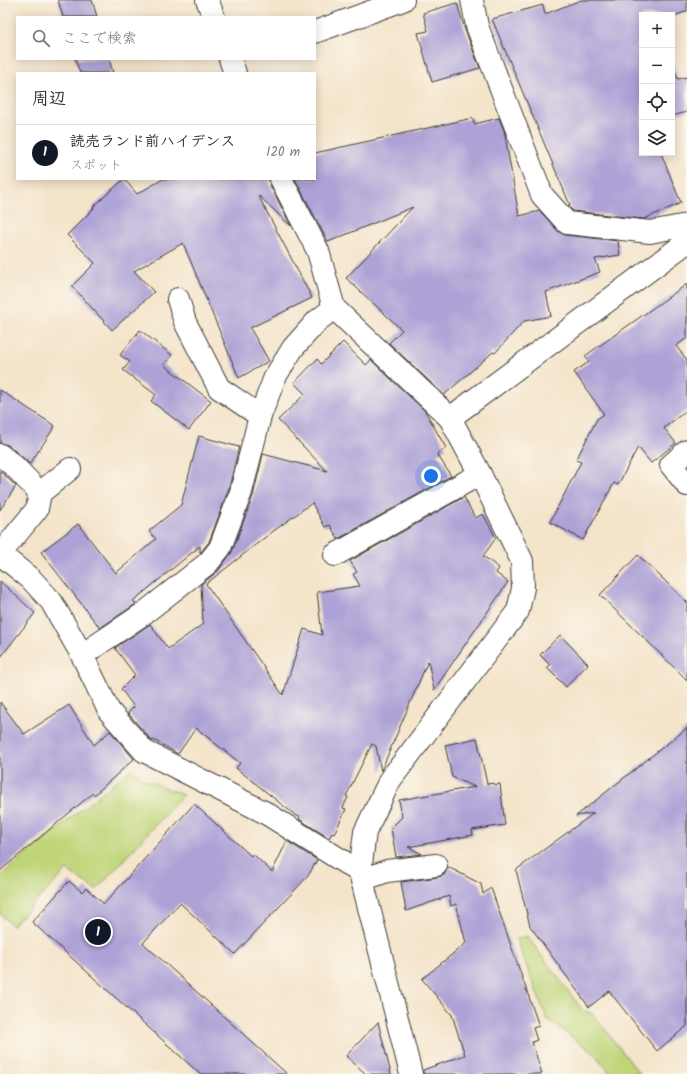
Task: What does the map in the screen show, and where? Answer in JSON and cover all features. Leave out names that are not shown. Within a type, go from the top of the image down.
[{"type":"street","points":[[207,0],[214,16]]},
{"type":"street","points":[[316,32],[403,0]]},
{"type":"street","points":[[472,0],[477,26],[542,195],[567,223],[650,232],[687,225]]},
{"type":"street","points":[[282,180],[318,251],[334,308],[450,418],[480,474],[522,561],[523,588],[518,611],[390,780],[365,832],[361,876],[411,1074]]},
{"type":"street","points":[[450,418],[687,242]]},
{"type":"street","points":[[178,299],[185,322],[219,388],[260,416]]},
{"type":"street","points":[[82,655],[143,614],[208,563],[220,548],[241,492],[260,416],[275,377],[293,348],[317,321],[334,308]]},
{"type":"street","points":[[687,451],[671,465],[687,485]]},
{"type":"street","points":[[0,455],[14,466],[40,493]]},
{"type":"street","points":[[70,469],[40,493],[37,509],[0,554],[31,579],[51,601],[82,655],[109,711],[144,751],[264,812],[361,876],[436,865]]},
{"type":"street","points":[[335,556],[480,474]]},
{"type":"green space","points":[[132,768],[142,778],[183,795],[96,890],[67,870],[12,926],[0,913],[0,892],[2,891],[0,887],[0,876]]},
{"type":"green space","points":[[527,936],[583,1011],[592,1013],[640,1074],[611,1074],[595,1054],[547,1019],[516,939]]},
{"type":"building","points":[[58,0],[92,0],[97,16],[63,16]]},
{"type":"building","points":[[581,0],[687,0],[687,11],[675,16],[675,12],[639,12],[639,156],[662,156],[681,203],[644,219],[573,211],[568,205],[570,205],[492,19],[543,5],[545,14]]},
{"type":"building","points":[[457,3],[465,30],[480,68],[432,82],[418,33],[428,31],[423,13]]},
{"type":"building","points":[[75,60],[109,60],[113,72],[80,72]]},
{"type":"building","points":[[675,71],[678,79],[687,77],[687,112],[675,115]]},
{"type":"building","points":[[473,118],[474,124],[499,118],[504,130],[519,216],[540,211],[558,231],[565,235],[618,241],[620,255],[595,259],[600,272],[546,292],[551,316],[524,321],[495,353],[493,352],[444,395],[389,343],[402,330],[346,278],[413,207],[328,242],[296,180],[316,180],[316,153]]},
{"type":"building","points":[[123,180],[125,180],[137,194],[161,180],[269,180],[270,185],[291,226],[258,195],[312,298],[250,328],[269,361],[239,378],[183,243],[134,271],[154,292],[112,330],[72,286],[95,263],[67,235],[94,208],[93,207]]},
{"type":"building","points":[[687,284],[687,338],[676,346],[687,360],[687,410],[664,428],[676,443],[651,463],[638,447],[618,485],[614,483],[583,540],[550,522],[581,462],[576,460],[597,419],[604,414],[574,372],[589,362],[585,356]]},
{"type":"building","points":[[140,330],[172,355],[164,365],[211,401],[189,430],[151,401],[156,395],[123,370],[130,362],[120,355]]},
{"type":"building","points":[[343,342],[366,365],[371,360],[425,411],[446,448],[437,454],[451,476],[338,539],[330,525],[325,527],[312,503],[268,535],[206,584],[283,695],[304,629],[322,635],[317,592],[360,586],[353,574],[357,572],[350,561],[464,497],[475,518],[483,514],[496,538],[483,556],[499,568],[496,573],[508,582],[434,690],[428,661],[381,771],[376,746],[372,744],[346,796],[348,797],[343,808],[346,809],[334,834],[332,833],[329,838],[299,819],[300,817],[295,815],[236,768],[240,763],[196,728],[178,754],[154,740],[152,741],[128,713],[134,707],[121,689],[135,675],[115,648],[150,624],[168,649],[203,624],[201,584],[218,571],[232,552],[253,496],[263,454],[327,471],[278,420],[305,394],[294,383],[317,359],[321,364]]},
{"type":"building","points":[[0,390],[55,426],[30,464],[8,445],[0,443]]},
{"type":"building","points":[[199,436],[239,447],[229,488],[209,542],[200,553],[200,546],[133,601],[136,604],[100,628],[41,552],[78,524],[116,573],[156,539],[149,531],[181,505]]},
{"type":"building","points":[[0,471],[16,486],[0,510]]},
{"type":"building","points":[[638,555],[687,602],[687,680],[600,595]]},
{"type":"building","points":[[0,581],[35,613],[0,658]]},
{"type":"building","points":[[560,635],[588,664],[566,687],[547,668],[550,665],[540,655]]},
{"type":"building","points":[[0,702],[24,734],[69,705],[94,745],[110,731],[134,759],[94,795],[93,793],[0,871]]},
{"type":"building","points":[[687,728],[687,1026],[657,1051],[609,991],[589,1007],[530,926],[516,870],[594,813],[576,816]]},
{"type":"building","points":[[477,738],[487,784],[500,784],[505,825],[472,830],[473,835],[408,847],[422,854],[396,857],[391,828],[402,817],[399,800],[475,787],[452,777],[445,745]]},
{"type":"building","points":[[194,804],[251,856],[253,854],[272,872],[287,841],[317,860],[308,876],[235,954],[180,903],[143,943],[287,1074],[200,1074],[32,922],[69,881],[82,892],[86,888],[104,904]]},
{"type":"building","points":[[448,867],[481,884],[483,894],[491,888],[539,1026],[533,1028],[537,1040],[532,1042],[542,1074],[423,1074],[423,1070],[465,1055],[452,1015],[422,979],[466,943],[456,904],[451,906],[449,896],[406,911],[401,882],[438,877],[444,875]]},
{"type":"building","points":[[378,1022],[391,1074],[366,1074],[346,1056]]},
{"type":"place","name":"読売ランド前ハイデンス","points":[[98,932]]}]
